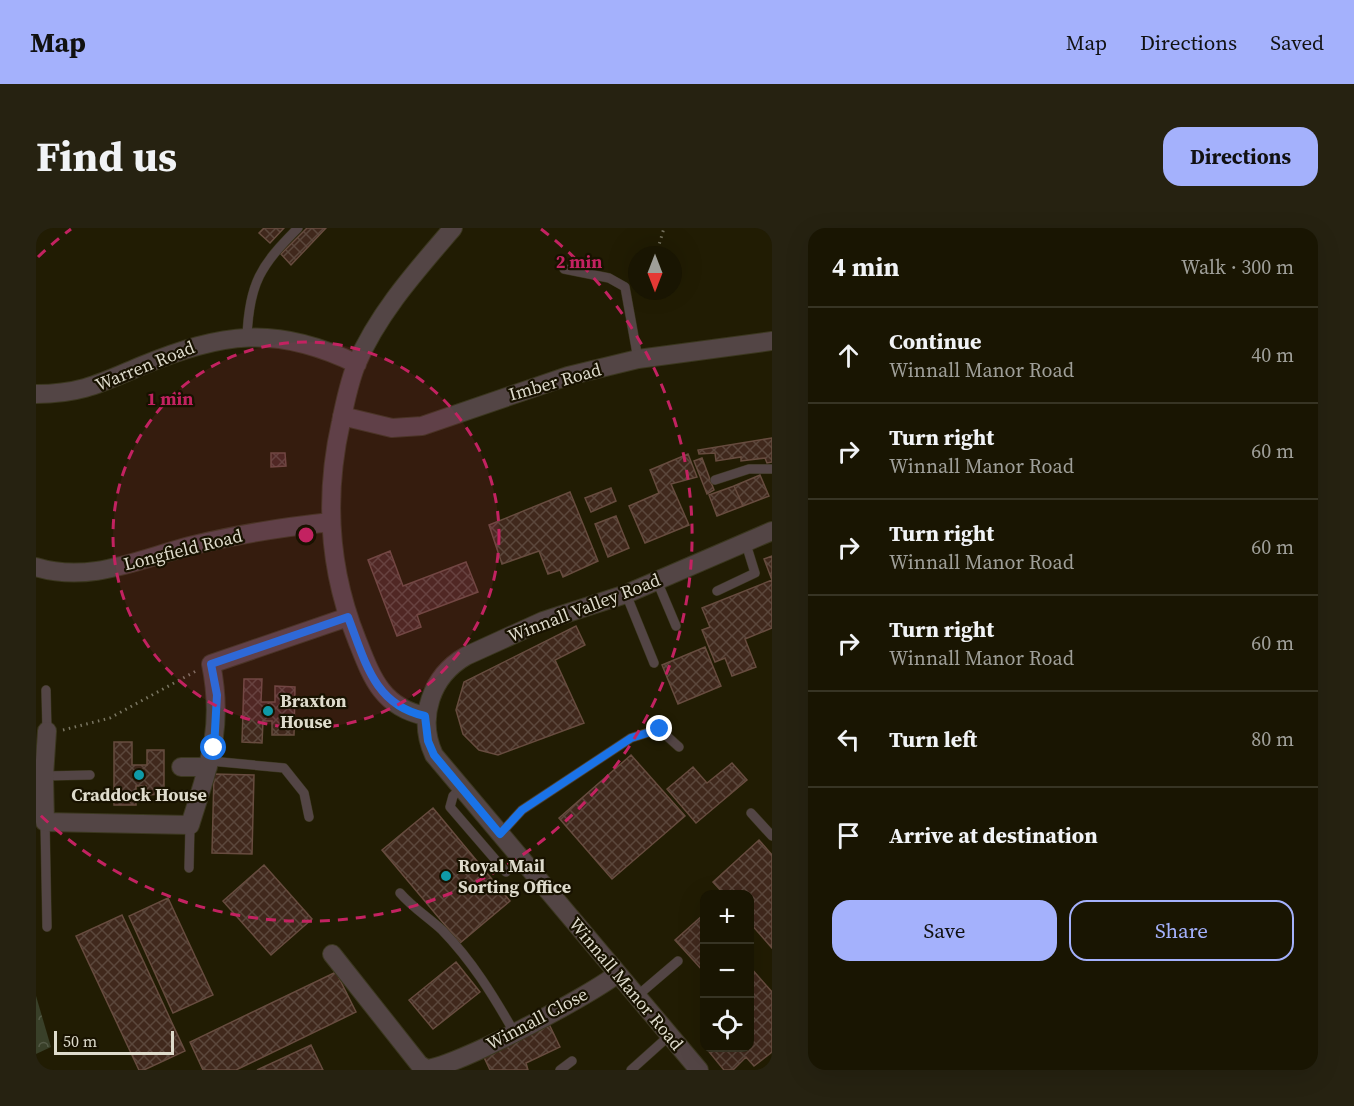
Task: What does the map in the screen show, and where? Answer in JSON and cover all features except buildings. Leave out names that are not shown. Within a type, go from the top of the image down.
[{"type":"street","points":[[425,716],[401,710],[383,694],[348,617],[335,573],[331,522],[333,461],[342,416],[357,364],[395,298],[453,228]]},
{"type":"street","name":"Warren Road","points":[[36,394],[61,394],[86,390],[199,344],[229,337],[297,342],[333,353],[357,364]]},
{"type":"street","name":"Imber Road","points":[[342,416],[392,428],[422,426],[568,376],[638,359],[772,341]]},
{"type":"street","name":"Longfield Road","points":[[36,567],[75,574],[101,572],[192,545],[244,534],[331,522]]},
{"type":"street","name":"Winnall Valley Road","points":[[425,716],[436,688],[459,660],[543,621],[626,594],[772,531]]},
{"type":"street","points":[[47,731],[40,776],[45,822],[190,825],[209,764],[217,718],[217,695],[211,664],[348,617]]},
{"type":"street","name":"Winnall Manor Road","points":[[425,716],[428,741],[434,755],[699,1070]]},
{"type":"street","points":[[182,767],[209,764]]},
{"type":"street","name":"Winnall Close","points":[[332,954],[419,1064],[426,1069],[465,1064],[513,1032],[617,974]]},
{"type":"lane","points":[[247,337],[248,312],[259,273],[298,228]]},
{"type":"lane","points":[[564,268],[609,279],[625,287],[638,359]]},
{"type":"lane","points":[[715,480],[748,469],[772,469]]},
{"type":"lane","points":[[717,591],[755,573],[746,544]]},
{"type":"lane","points":[[657,581],[676,626]]},
{"type":"lane","points":[[626,594],[654,663]]},
{"type":"lane","points":[[46,690],[47,731]]},
{"type":"lane","points":[[500,834],[522,810],[631,738],[660,729],[679,747]]},
{"type":"lane","points":[[209,764],[284,768],[304,793],[309,818]]},
{"type":"lane","points":[[40,776],[90,775]]},
{"type":"lane","points":[[461,788],[453,796],[450,807],[506,872]]},
{"type":"lane","points":[[751,813],[772,836]]},
{"type":"lane","points":[[45,822],[41,876],[47,927]]},
{"type":"lane","points":[[189,868],[190,825]]},
{"type":"lane","points":[[400,893],[416,911],[441,930],[484,979],[513,1032]]},
{"type":"lane","points":[[637,996],[678,961]]},
{"type":"lane","points":[[631,1070],[670,1035]]},
{"type":"lane","points":[[560,1070],[572,1061]]},
{"type":"path","points":[[659,246],[664,228]]},
{"type":"path","points":[[47,731],[77,728],[110,718],[211,664]]},
{"type":"green space","points":[[36,996],[51,1047],[36,1054]]},
{"type":"place","name":"Braxton House","points":[[268,711]]},
{"type":"place","name":"Craddock House","points":[[139,775]]},
{"type":"place","name":"Royal Mail Sorting Office","points":[[446,876]]},
{"type":"route","points":[[214,748],[217,695],[211,664],[348,617],[358,644],[383,694],[401,710],[425,716],[425,729],[434,755],[500,834],[522,810],[631,738],[660,729]]}]
